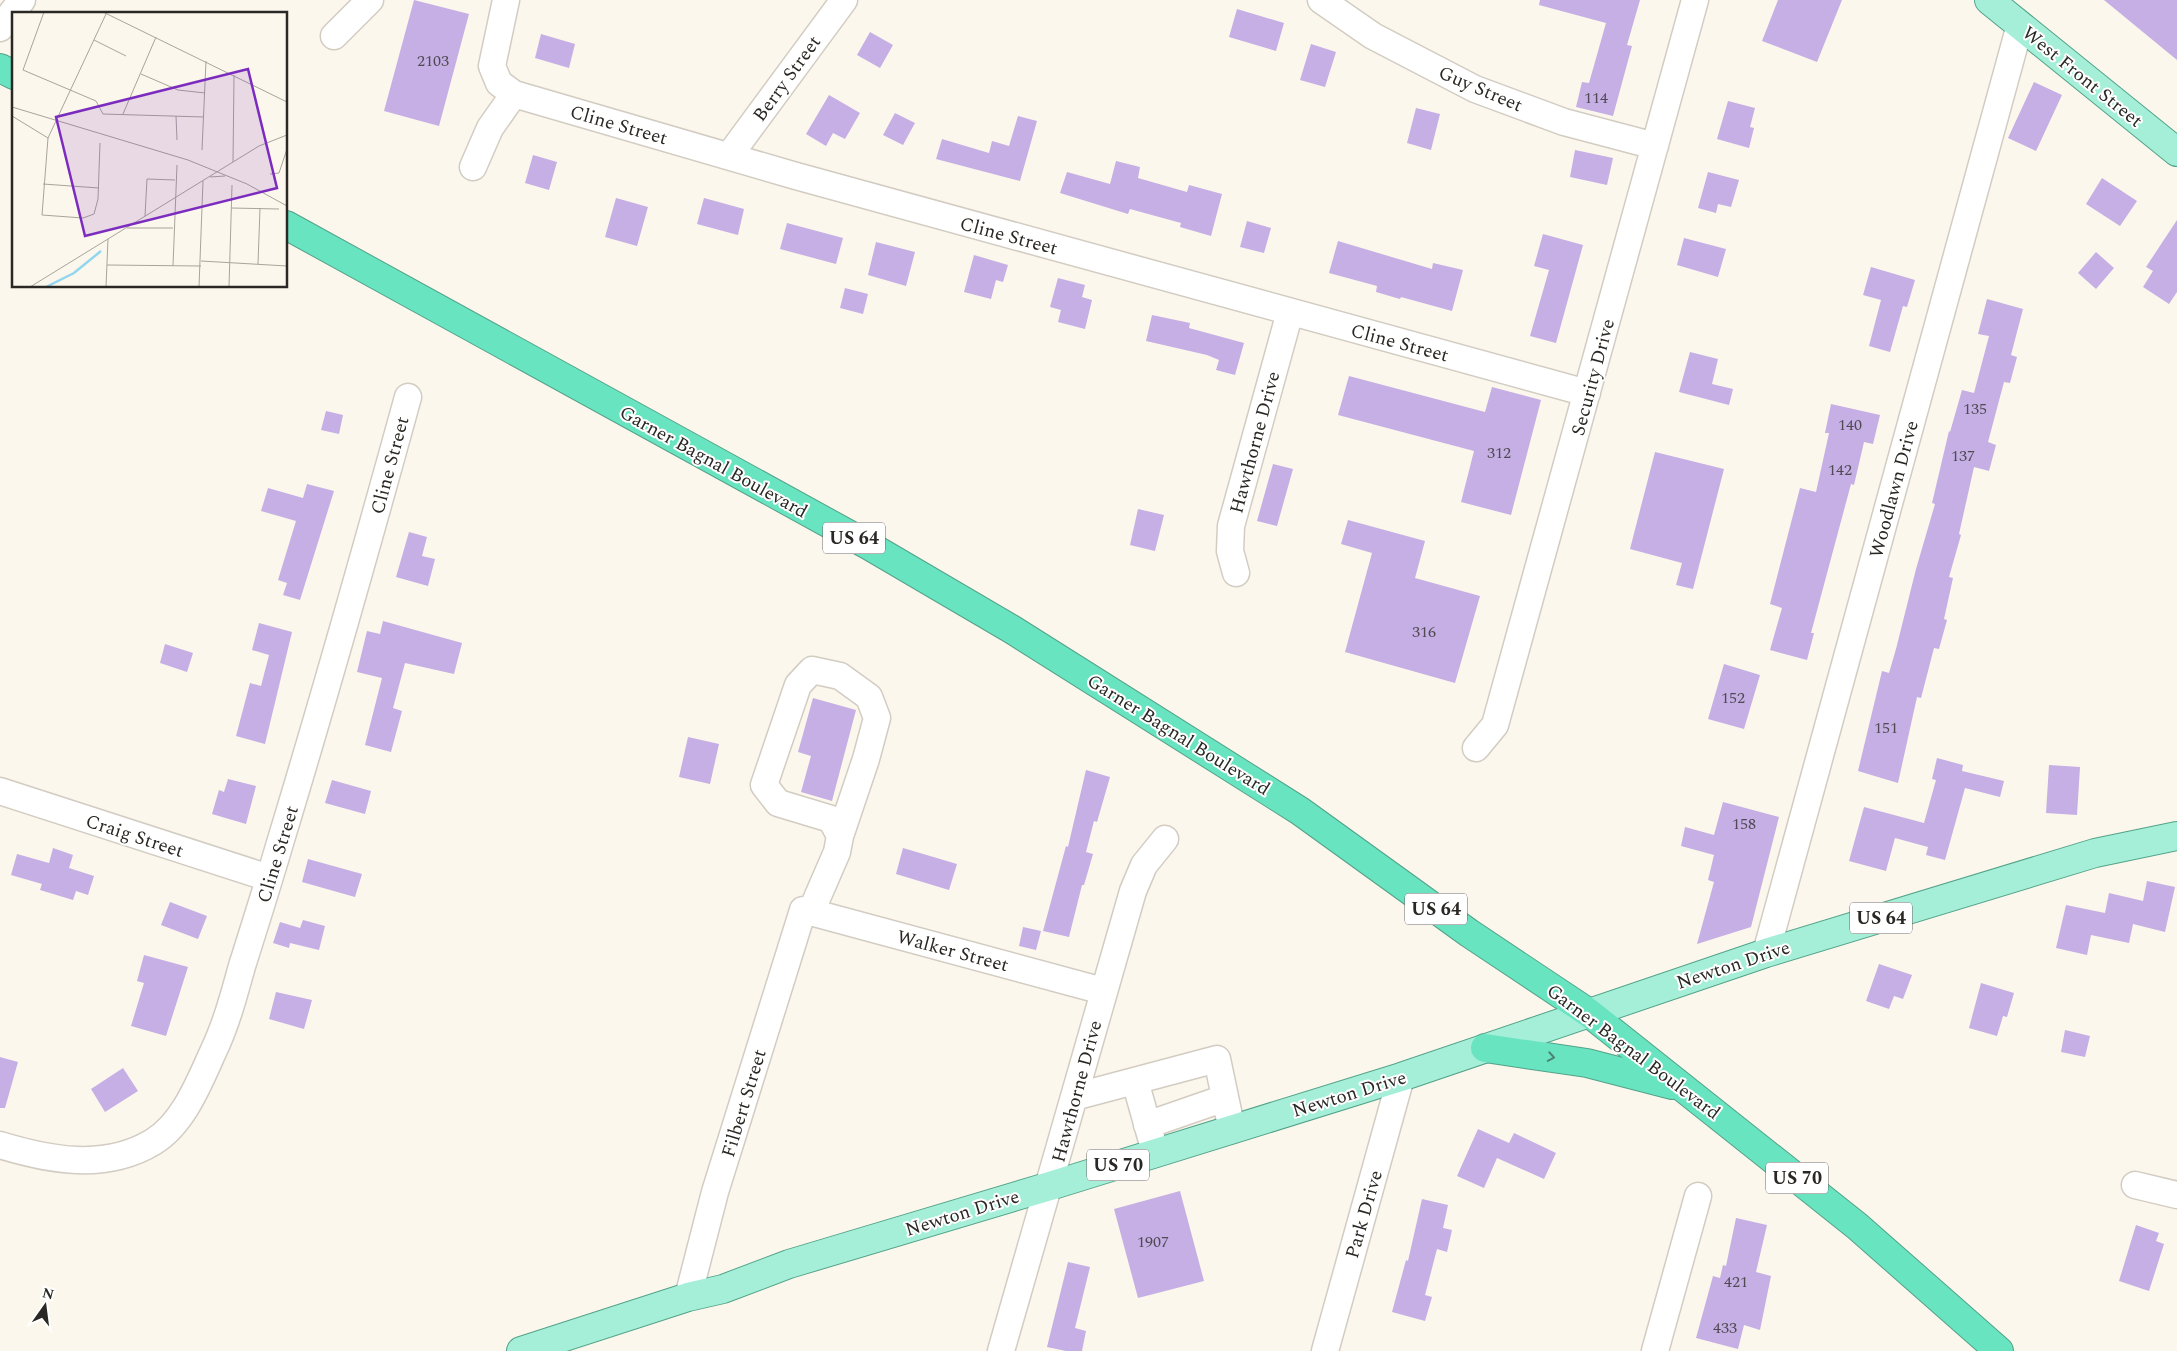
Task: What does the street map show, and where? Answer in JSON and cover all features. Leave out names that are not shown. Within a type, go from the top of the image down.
[{"type":"highway","points":[[0,68],[12,74]]},
{"type":"highway","name":"Garner Bagnal Boulevard","points":[[288,226],[859,541],[1013,630],[1300,811],[1469,933],[1589,1013],[1858,1226],[1999,1351]]},
{"type":"highway","points":[[1485,1048],[1586,1063],[1683,1087]]},
{"type":"main road","name":"West Front Street","points":[[1989,0],[2177,152]]},
{"type":"main road","name":"Newton Drive","points":[[521,1351],[688,1297],[724,1288],[789,1264],[1155,1154],[1401,1077],[1766,953],[2095,853],[2177,836]]},
{"type":"street","points":[[13,12],[22,0]]},
{"type":"street","points":[[334,36],[370,0]]},
{"type":"street","points":[[473,167],[490,128],[514,94],[499,83],[492,66],[506,0]]},
{"type":"street","name":"Berry Street","points":[[729,156],[844,0]]},
{"type":"street","name":"Guy Street","points":[[1321,0],[1373,36],[1475,89],[1564,122],[1655,146]]},
{"type":"street","name":"Security Drive","points":[[1476,748],[1496,725],[1695,0]]},
{"type":"street","points":[[0,28],[12,13]]},
{"type":"street","name":"Woodlawn Drive","points":[[1766,953],[2020,25]]},
{"type":"street","name":"Cline Street","points":[[514,94],[729,156],[1587,393]]},
{"type":"street","name":"Hawthorne Drive","points":[[1236,573],[1230,550],[1231,526],[1290,312]]},
{"type":"street","name":"Cline Street","points":[[0,1145],[26,1153],[68,1160],[95,1161],[124,1155],[153,1142],[174,1124],[191,1098],[214,1050],[269,878],[342,638],[408,397]]},
{"type":"street","name":"Filbert Street","points":[[688,1297],[715,1192],[807,911],[837,852],[840,836],[866,759],[877,718],[869,697],[840,676],[812,670],[798,685],[764,785],[778,803],[831,819],[840,836]]},
{"type":"street","name":"Craig Street","points":[[0,791],[269,878]]},
{"type":"street","name":"Hawthorne Drive","points":[[1001,1351],[1050,1186],[1103,991],[1133,891],[1144,865],[1165,839]]},
{"type":"street","name":"Walker Street","points":[[807,911],[1103,991]]},
{"type":"street","points":[[1074,1098],[1217,1059],[1232,1130]]},
{"type":"street","name":"Park Drive","points":[[1325,1351],[1401,1077]]},
{"type":"street","points":[[1135,1082],[1155,1154]]},
{"type":"street","points":[[1147,1125],[1225,1098]]},
{"type":"street","points":[[2136,1185],[2177,1195]]},
{"type":"street","points":[[1655,1351],[1698,1196]]},
{"type":"building","points":[[414,0],[469,14],[439,126],[384,111]]},
{"type":"building","points":[[1540,0],[1640,0],[1627,45],[1632,46],[1613,116],[1576,107],[1582,82],[1589,83],[1606,23],[1539,5]]},
{"type":"building","points":[[1778,0],[1842,0],[1817,62],[1762,41]]},
{"type":"building","points":[[2104,0],[2177,0],[2177,60]]},
{"type":"building","points":[[1237,9],[1284,23],[1276,51],[1229,37]]},
{"type":"building","points":[[870,32],[893,45],[880,68],[857,55]]},
{"type":"building","points":[[541,34],[575,44],[569,68],[535,58]]},
{"type":"building","points":[[1311,44],[1336,52],[1325,87],[1300,80]]},
{"type":"building","points":[[2034,82],[2062,95],[2036,151],[2008,138]]},
{"type":"building","points":[[829,95],[860,113],[845,139],[833,133],[826,146],[806,134]]},
{"type":"building","points":[[1728,101],[1755,108],[1750,127],[1754,128],[1749,148],[1717,139]]},
{"type":"building","points":[[1416,108],[1440,114],[1431,150],[1407,143]]},
{"type":"building","points":[[895,113],[915,123],[903,145],[883,135]]},
{"type":"building","points":[[1018,116],[1037,121],[1020,181],[936,159],[942,139],[989,153],[992,141],[1009,146]]},
{"type":"building","points":[[1575,150],[1613,158],[1607,185],[1570,177]]},
{"type":"building","points":[[533,155],[557,162],[549,190],[525,183]]},
{"type":"building","points":[[1116,161],[1140,167],[1138,178],[1187,192],[1189,185],[1222,194],[1211,236],[1180,227],[1181,223],[1130,209],[1128,214],[1060,193],[1067,172],[1110,184]]},
{"type":"building","points":[[1708,172],[1739,180],[1731,207],[1718,204],[1716,213],[1698,208]]},
{"type":"building","points":[[2102,178],[2137,201],[2120,226],[2086,204]]},
{"type":"building","points":[[616,198],[648,207],[637,246],[605,237]]},
{"type":"building","points":[[704,198],[744,209],[738,235],[697,224]]},
{"type":"building","points":[[2177,220],[2177,292],[2169,304],[2143,287],[2153,271],[2146,267]]},
{"type":"building","points":[[1247,221],[1271,228],[1264,253],[1240,247]]},
{"type":"building","points":[[787,223],[843,238],[836,264],[780,249]]},
{"type":"building","points":[[1543,234],[1583,245],[1556,343],[1530,336],[1549,270],[1534,266]]},
{"type":"building","points":[[1684,238],[1726,249],[1718,277],[1677,265]]},
{"type":"building","points":[[1338,241],[1432,269],[1433,263],[1463,270],[1452,311],[1376,292],[1377,286],[1329,273]]},
{"type":"building","points":[[876,242],[915,252],[906,286],[868,275]]},
{"type":"building","points":[[2096,252],[2114,268],[2096,289],[2078,273]]},
{"type":"building","points":[[974,255],[1008,265],[1003,282],[996,280],[991,299],[964,292]]},
{"type":"building","points":[[1871,267],[1915,280],[1907,307],[1903,306],[1890,352],[1869,346],[1881,300],[1863,295]]},
{"type":"building","points":[[1058,278],[1085,285],[1082,297],[1092,300],[1085,329],[1058,322],[1061,310],[1050,307]]},
{"type":"building","points":[[845,288],[868,294],[863,314],[840,308]]},
{"type":"building","points":[[1987,299],[2023,309],[2011,355],[2017,357],[2010,383],[2004,382],[1988,442],[1996,445],[1989,471],[1974,467],[1959,534],[1961,535],[1949,577],[1953,578],[1944,619],[1947,620],[1939,649],[1934,648],[1921,698],[1917,697],[1898,783],[1858,771],[1882,671],[1889,673],[1935,504],[1932,503],[1949,431],[1962,390],[1974,393],[1989,336],[1978,334]]},
{"type":"building","points":[[1152,315],[1190,323],[1189,328],[1244,343],[1235,375],[1216,370],[1219,360],[1207,355],[1146,341]]},
{"type":"building","points":[[1690,352],[1718,359],[1712,384],[1733,389],[1729,405],[1679,392]]},
{"type":"building","points":[[1349,376],[1485,412],[1492,387],[1541,400],[1511,515],[1461,502],[1474,451],[1338,415]]},
{"type":"building","points":[[1831,404],[1880,415],[1873,444],[1864,442],[1854,485],[1851,484],[1811,633],[1814,633],[1807,660],[1770,650],[1782,608],[1770,604],[1800,488],[1816,492],[1829,433],[1825,433]]},
{"type":"building","points":[[326,411],[343,415],[339,434],[321,430]]},
{"type":"building","points":[[1655,452],[1724,469],[1693,589],[1676,585],[1682,563],[1630,549]]},
{"type":"building","points":[[1273,464],[1293,469],[1277,526],[1257,521]]},
{"type":"building","points":[[307,484],[334,491],[300,600],[283,595],[287,583],[278,580],[296,521],[261,511],[268,488],[303,498]]},
{"type":"building","points":[[1138,509],[1164,515],[1155,551],[1130,545]]},
{"type":"building","points":[[1348,520],[1425,541],[1415,578],[1480,596],[1455,683],[1345,652],[1372,553],[1341,544]]},
{"type":"building","points":[[409,532],[427,537],[422,556],[435,559],[428,586],[396,577]]},
{"type":"building","points":[[383,621],[462,643],[454,674],[405,663],[393,708],[402,711],[391,752],[365,745],[382,678],[357,672],[367,631],[380,634]]},
{"type":"building","points":[[259,623],[292,632],[265,744],[236,736],[250,683],[261,686],[269,655],[252,650]]},
{"type":"building","points":[[165,644],[193,653],[187,672],[160,663]]},
{"type":"building","points":[[1724,664],[1760,675],[1744,729],[1708,719]]},
{"type":"building","points":[[813,698],[856,710],[832,801],[801,792],[811,756],[798,752]]},
{"type":"building","points":[[688,737],[719,744],[710,784],[679,777]]},
{"type":"building","points":[[1937,758],[1963,765],[1962,771],[2004,781],[2000,797],[1965,788],[1945,860],[1926,855],[1928,847],[1895,838],[1886,871],[1849,861],[1864,807],[1924,823],[1936,780],[1932,779]]},
{"type":"building","points":[[2049,765],[2080,767],[2077,815],[2046,813]]},
{"type":"building","points":[[1086,770],[1110,777],[1097,822],[1094,821],[1086,852],[1093,854],[1084,885],[1082,885],[1069,937],[1043,931],[1066,846],[1068,847]]},
{"type":"building","points":[[228,779],[256,786],[246,824],[212,814],[219,790],[224,792]]},
{"type":"building","points":[[332,780],[371,791],[365,814],[325,803]]},
{"type":"building","points":[[1723,802],[1779,817],[1751,927],[1697,944],[1714,882],[1708,880],[1714,855],[1681,846],[1685,827],[1714,835]]},
{"type":"building","points":[[53,848],[73,855],[69,868],[94,876],[88,895],[76,891],[73,900],[40,890],[42,884],[11,875],[17,854],[49,863]]},
{"type":"building","points":[[903,848],[957,864],[949,890],[896,874]]},
{"type":"building","points":[[308,859],[362,874],[355,897],[302,882]]},
{"type":"building","points":[[2147,881],[2175,887],[2165,932],[2133,924],[2129,943],[2091,935],[2087,955],[2056,948],[2066,905],[2105,913],[2109,893],[2143,901]]},
{"type":"building","points":[[170,902],[207,916],[198,939],[161,925]]},
{"type":"building","points":[[303,920],[325,926],[319,950],[290,943],[289,948],[273,943],[280,922],[300,928]]},
{"type":"building","points":[[1023,927],[1041,931],[1036,950],[1019,946]]},
{"type":"building","points":[[144,955],[188,967],[166,1036],[131,1026],[144,983],[137,981]]},
{"type":"building","points":[[1879,964],[1912,975],[1903,999],[1894,996],[1889,1009],[1866,1001]]},
{"type":"building","points":[[1981,983],[2014,993],[2007,1017],[2003,1016],[1997,1036],[1969,1028]]},
{"type":"building","points":[[276,992],[312,1000],[304,1029],[269,1019]]},
{"type":"building","points":[[2065,1030],[2090,1036],[2085,1057],[2061,1052]]},
{"type":"building","points":[[0,1057],[18,1062],[5,1108],[0,1108]]},
{"type":"building","points":[[123,1068],[138,1091],[105,1112],[91,1089]]},
{"type":"building","points":[[1478,1129],[1509,1143],[1514,1133],[1556,1153],[1544,1179],[1497,1158],[1484,1188],[1457,1176]]},
{"type":"building","points":[[1180,1191],[1204,1281],[1138,1298],[1114,1209]]},
{"type":"building","points":[[1422,1199],[1448,1205],[1443,1228],[1452,1230],[1447,1252],[1437,1249],[1425,1295],[1432,1297],[1425,1321],[1392,1312],[1406,1260],[1408,1261]]},
{"type":"building","points":[[1736,1218],[1767,1225],[1756,1272],[1771,1276],[1760,1330],[1744,1325],[1738,1349],[1696,1338],[1713,1276],[1720,1278],[1723,1265],[1726,1266]]},
{"type":"building","points":[[2136,1225],[2159,1233],[2156,1241],[2164,1244],[2149,1291],[2119,1281]]},
{"type":"building","points":[[1068,1262],[1090,1267],[1075,1328],[1086,1331],[1082,1351],[1066,1351],[1047,1347]]}]
